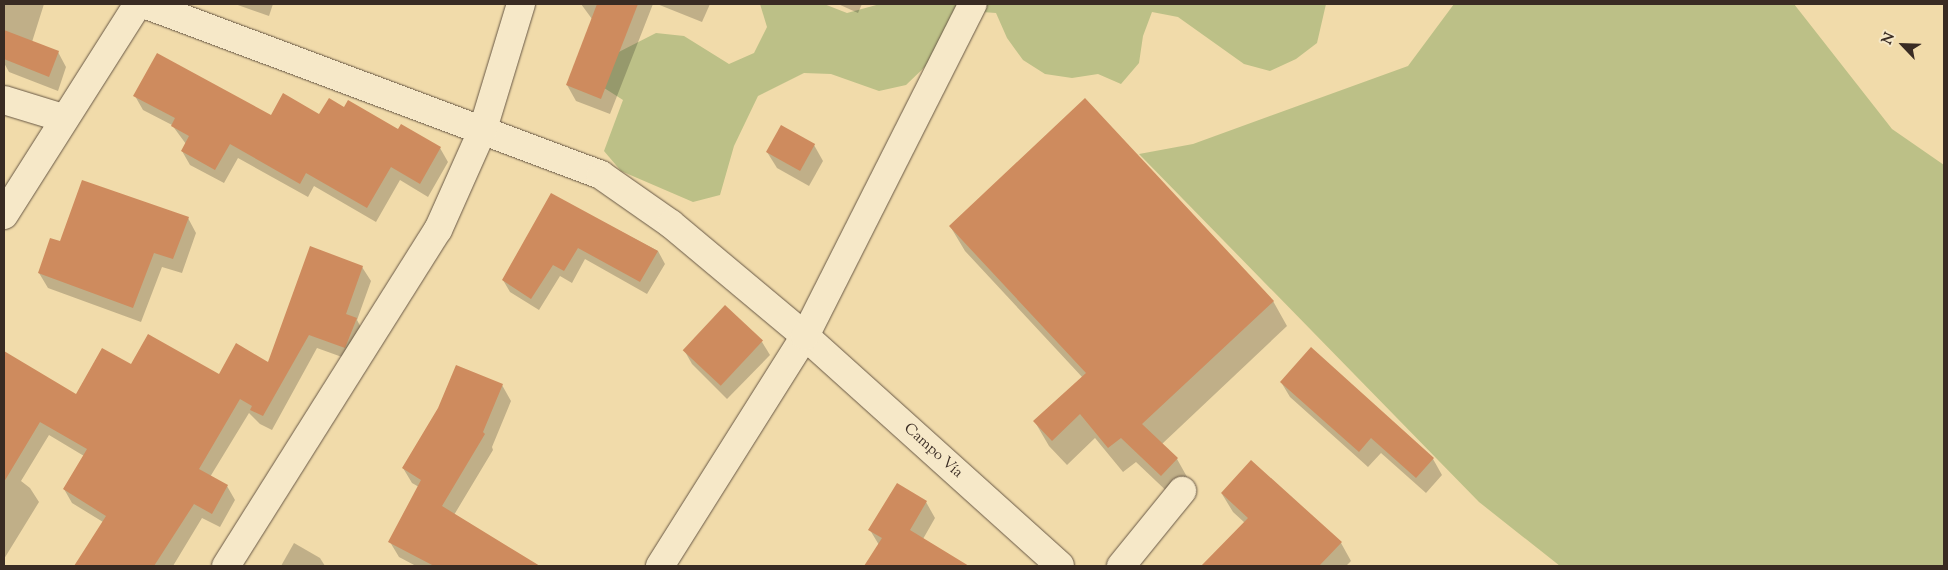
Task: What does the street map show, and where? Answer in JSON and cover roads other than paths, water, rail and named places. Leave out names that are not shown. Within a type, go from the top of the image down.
[{"type":"street","points":[[4,215],[63,118],[138,4]]},
{"type":"street","name":"Campo Vía","points":[[144,4],[483,129],[601,175],[671,224],[805,336],[1060,566]]},
{"type":"street","points":[[226,566],[438,230],[483,129],[521,4]]},
{"type":"street","points":[[660,566],[805,336],[973,4]]},
{"type":"street","points":[[4,100],[63,118]]},
{"type":"street","points":[[1121,566],[1182,491]]}]
